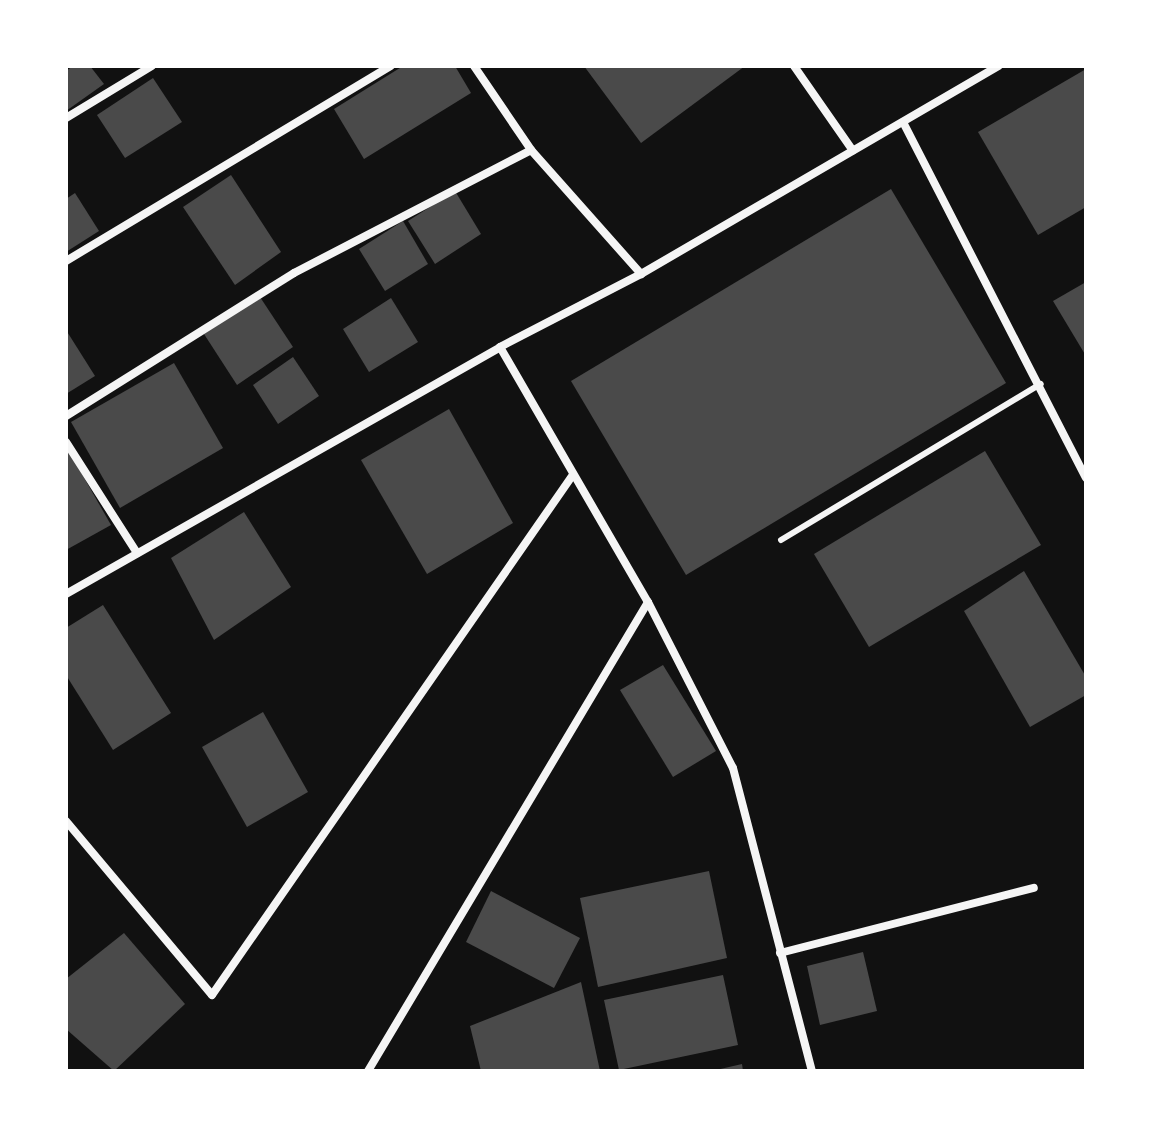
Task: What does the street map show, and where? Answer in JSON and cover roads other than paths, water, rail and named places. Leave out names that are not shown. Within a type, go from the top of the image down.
[{"type":"street","points":[[66,118],[152,66]]},
{"type":"street","points":[[66,261],[391,66]]},
{"type":"street","points":[[474,66],[531,150],[641,274]]},
{"type":"street","points":[[794,66],[853,151]]},
{"type":"street","points":[[66,594],[500,347],[641,274],[999,66]]},
{"type":"street","points":[[903,122],[1041,384],[1086,478]]},
{"type":"street","points":[[66,416],[294,273],[531,150]]},
{"type":"street","points":[[500,347],[572,476],[648,602],[733,768],[812,1071]]},
{"type":"street","points":[[66,442],[137,553]]},
{"type":"street","points":[[66,821],[212,995],[572,476]]},
{"type":"street","points":[[368,1071],[648,602]]},
{"type":"street","points":[[780,953],[1034,888]]},
{"type":"lane","points":[[781,540],[1041,384]]}]
